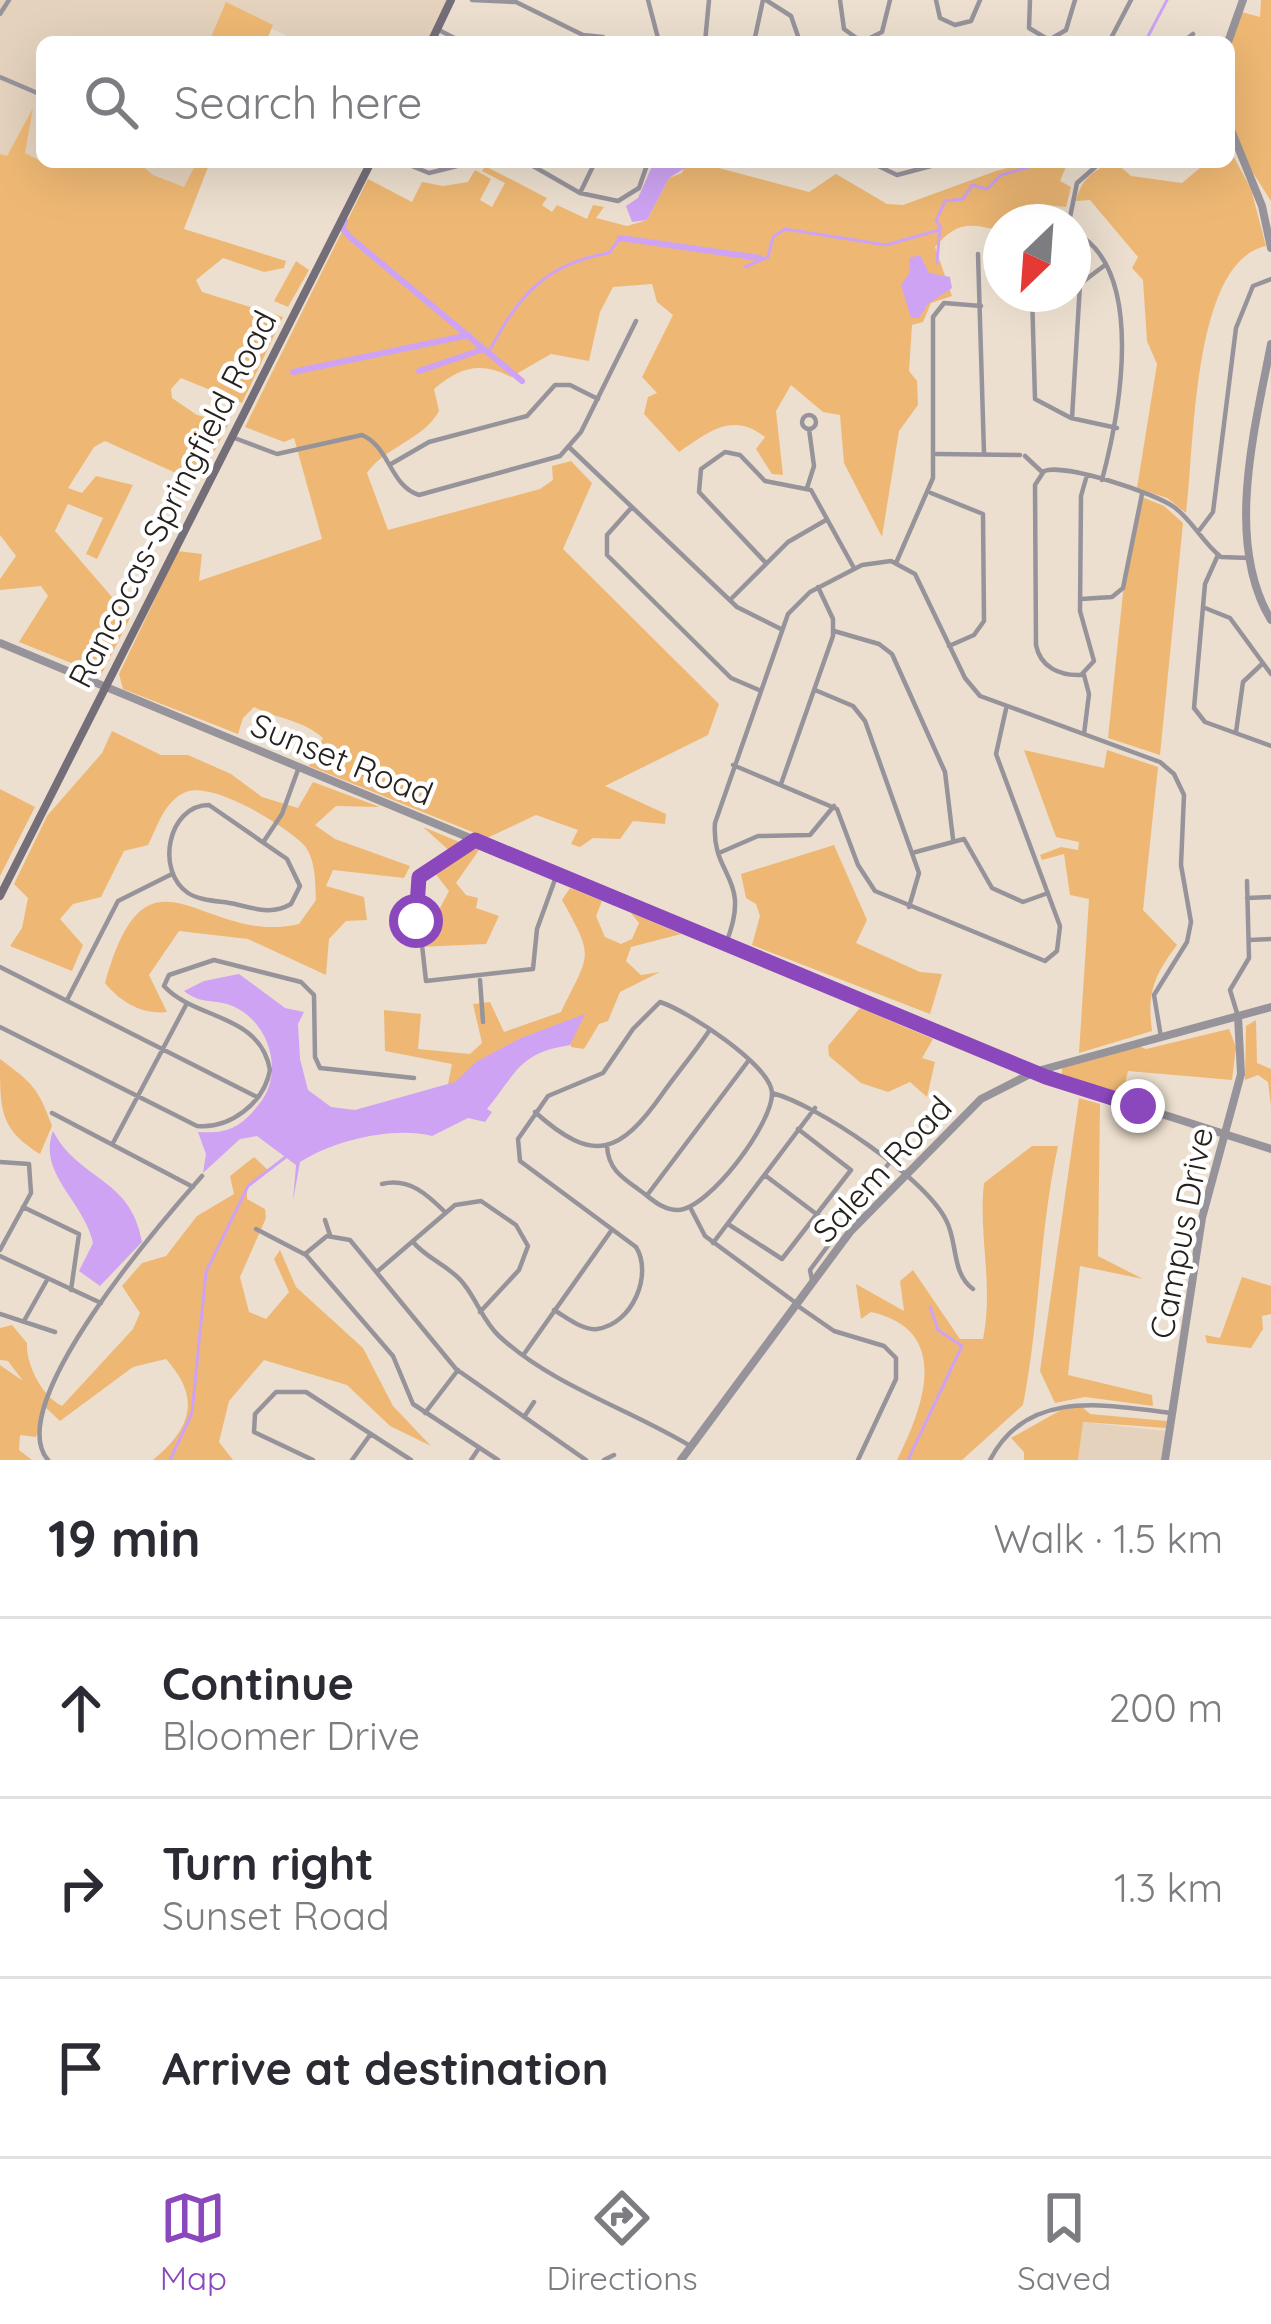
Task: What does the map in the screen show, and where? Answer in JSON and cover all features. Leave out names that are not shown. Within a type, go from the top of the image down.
[{"type":"main road","points":[[433,36],[452,0]]},
{"type":"main road","name":"Rancocas-Springfield Road","points":[[1,890],[367,168]]},
{"type":"street","points":[[0,14],[9,0]]},
{"type":"street","points":[[472,0],[516,2],[593,36]]},
{"type":"street","points":[[648,0],[657,36]]},
{"type":"street","points":[[706,36],[709,0]]},
{"type":"street","points":[[756,36],[765,0],[791,16],[798,36]]},
{"type":"street","points":[[840,0],[844,29],[857,36]]},
{"type":"street","points":[[874,36],[884,29],[890,0]]},
{"type":"street","points":[[936,0],[940,18],[955,25],[971,21],[980,0]]},
{"type":"street","points":[[1030,0],[1029,28],[1042,36]]},
{"type":"street","points":[[1057,36],[1066,31],[1075,0]]},
{"type":"street","points":[[1112,36],[1131,0]]},
{"type":"street","points":[[1230,36],[1243,0]]},
{"type":"street","points":[[437,29],[451,36]]},
{"type":"street","points":[[0,77],[36,92]]},
{"type":"street","points":[[1235,140],[1269,214],[1271,248]]},
{"type":"street","points":[[417,168],[429,173],[448,168]]},
{"type":"street","points":[[536,168],[580,193],[606,200],[627,198],[639,188],[646,168]]},
{"type":"street","points":[[580,193],[592,168]]},
{"type":"street","points":[[880,168],[911,175],[930,168]]},
{"type":"street","points":[[892,174],[894,168]]},
{"type":"street","points":[[1073,204],[1077,183],[1094,168]]},
{"type":"street","points":[[1091,250],[1105,265],[1119,295],[1117,428],[1102,480]]},
{"type":"street","points":[[978,254],[983,453]]},
{"type":"street","points":[[1072,418],[1080,284],[1105,265]]},
{"type":"street","points":[[1197,534],[1213,512],[1238,322],[1253,286],[1271,279]]},
{"type":"street","points":[[896,562],[904,536],[929,491],[934,454],[934,313],[944,303],[981,306]]},
{"type":"street","points":[[1033,312],[1035,399],[1072,418],[1117,428]]},
{"type":"street","points":[[232,437],[277,454],[362,435],[377,444],[406,490],[426,494],[541,465],[570,448],[636,321]]},
{"type":"street","points":[[1271,344],[1248,510],[1249,558],[1271,620]]},
{"type":"street","points":[[389,465],[429,442],[527,416],[555,385],[570,386],[598,399]]},
{"type":"street","points":[[807,488],[814,466],[809,430]]},
{"type":"street","points":[[570,448],[730,600],[753,618],[781,628]]},
{"type":"street","points":[[766,563],[702,498],[699,472],[713,458],[731,452],[765,482],[807,488],[854,568]]},
{"type":"street","points":[[934,454],[1023,455],[1042,472]]},
{"type":"street","points":[[1084,674],[1051,668],[1036,651],[1035,485],[1042,472],[1057,467],[1174,507],[1218,555],[1249,558]]},
{"type":"street","points":[[1084,734],[1089,694],[1084,674],[1094,656],[1082,622],[1081,598],[1081,507],[1087,476]]},
{"type":"street","points":[[929,491],[983,514],[984,622],[974,635],[949,646]]},
{"type":"street","points":[[1081,598],[1108,598],[1123,588],[1142,494]]},
{"type":"street","points":[[632,506],[607,535],[607,555],[734,680],[759,690]]},
{"type":"street","points":[[730,600],[790,540],[828,519]]},
{"type":"street","points":[[1218,555],[1208,573],[1194,708],[1205,722],[1271,746]]},
{"type":"street","points":[[726,944],[739,902],[719,854],[715,823],[781,628],[796,604],[818,587],[878,560],[896,562],[918,579],[975,692],[1006,709],[1164,764],[1182,790],[1180,856],[1190,930],[1154,995],[1161,1037]]},
{"type":"street","points":[[782,784],[834,631],[818,587]]},
{"type":"street","points":[[1203,608],[1230,619],[1271,674]]},
{"type":"street","points":[[834,631],[879,644],[892,654],[945,772],[953,839]]},
{"type":"street","name":"Sunset Road","points":[[0,643],[1034,1072],[1271,1149]]},
{"type":"street","points":[[1236,733],[1243,682],[1263,663]]},
{"type":"street","points":[[815,690],[861,714],[919,880],[909,907]]},
{"type":"street","points":[[733,765],[834,806],[847,823],[867,883],[909,907],[1043,961],[1055,955],[1060,935],[995,750],[1006,709]]},
{"type":"street","points":[[263,841],[280,817],[299,767]]},
{"type":"street","points":[[719,854],[758,836],[810,835],[834,806]]},
{"type":"street","points":[[194,807],[218,808],[298,873],[295,900],[281,909],[195,896],[172,874],[169,848],[185,812],[194,807]]},
{"type":"street","points":[[912,853],[953,839],[972,843],[990,885],[1000,893],[1026,902],[1048,893]]},
{"type":"street","points":[[475,840],[420,875],[415,911],[424,979],[480,978],[535,968],[537,928],[557,874]]},
{"type":"street","points":[[67,1000],[118,901],[172,874]]},
{"type":"street","points":[[1238,1016],[1230,990],[1248,962],[1247,881]]},
{"type":"street","points":[[1247,898],[1271,897]]},
{"type":"street","points":[[1249,940],[1271,939]]},
{"type":"street","points":[[0,1027],[184,1120],[200,1127],[220,1125],[258,1097],[269,1074],[265,1053],[226,1016],[187,1004],[166,990],[164,981],[209,960],[298,981],[314,995],[320,1067],[414,1078]]},
{"type":"street","points":[[0,967],[258,1097]]},
{"type":"street","points":[[480,978],[483,1022]]},
{"type":"street","points":[[554,1310],[590,1330],[604,1328],[632,1301],[646,1278],[646,1262],[636,1246],[531,1171],[518,1156],[517,1143],[551,1094],[603,1073],[633,1028],[662,1002],[709,1031],[766,1076],[772,1094],[753,1137],[712,1192],[691,1208],[665,1208],[616,1173],[608,1146]]},
{"type":"street","points":[[113,1143],[187,1004]]},
{"type":"street","name":"Salem Road","points":[[681,1460],[813,1281],[902,1176],[976,1103],[1034,1072],[1271,1007]]},
{"type":"street","name":"Campus Drive","points":[[1166,1460],[1199,1231],[1243,1062],[1238,1016]]},
{"type":"street","points":[[535,1112],[582,1145],[608,1146],[637,1129],[709,1031]]},
{"type":"street","points":[[647,1196],[749,1060]]},
{"type":"street","points":[[1063,1063],[1057,1074],[1066,1084]]},
{"type":"street","points":[[772,1094],[815,1108],[889,1162],[941,1211],[960,1276],[973,1289]]},
{"type":"street","points":[[713,1243],[815,1108]]},
{"type":"street","points":[[52,1113],[193,1187]]},
{"type":"street","points":[[728,1224],[782,1259],[819,1216],[851,1170],[798,1130]]},
{"type":"street","points":[[0,1162],[29,1164],[33,1185],[0,1253],[101,1303]]},
{"type":"street","points":[[813,1281],[811,1270],[889,1162]]},
{"type":"street","points":[[764,1175],[819,1216]]},
{"type":"street","points":[[48,1460],[38,1443],[39,1414],[58,1369],[101,1303],[202,1177]]},
{"type":"street","points":[[382,1184],[393,1181],[422,1190],[446,1213]]},
{"type":"street","points":[[378,1271],[462,1201],[481,1201],[516,1225],[527,1243],[521,1267],[480,1312]]},
{"type":"street","points":[[23,1207],[79,1234],[71,1290]]},
{"type":"street","points":[[691,1208],[699,1229],[713,1243],[796,1304],[834,1331],[884,1346],[896,1358],[896,1379],[859,1460]]},
{"type":"street","points":[[326,1220],[330,1235]]},
{"type":"street","points":[[256,1229],[305,1254],[393,1356],[406,1397],[498,1460]]},
{"type":"street","points":[[524,1354],[611,1230]]},
{"type":"street","points":[[305,1254],[330,1235]]},
{"type":"street","points":[[330,1235],[353,1242],[458,1370],[586,1460]]},
{"type":"street","points":[[413,1242],[462,1281],[501,1338],[692,1447]]},
{"type":"street","points":[[24,1321],[47,1280]]},
{"type":"street","points":[[0,1314],[55,1332]]},
{"type":"street","points":[[425,1413],[458,1370]]},
{"type":"street","points":[[313,1460],[254,1432],[255,1414],[276,1392],[306,1392],[410,1460]]},
{"type":"street","points":[[524,1417],[534,1402]]},
{"type":"street","points":[[990,1460],[1016,1427],[1064,1404],[1172,1413]]},
{"type":"street","points":[[352,1460],[371,1434]]},
{"type":"street","points":[[471,1460],[479,1448]]},
{"type":"street","points":[[604,1460],[614,1455]]},
{"type":"shaded area","points":[[0,0],[451,0],[434,36],[287,36],[271,28],[267,36],[36,36],[36,168],[204,168],[179,222],[0,169]]},
{"type":"shaded area","points":[[1261,0],[1271,0],[1271,201],[1248,165],[1244,167],[1235,133],[1232,30],[1238,11],[1260,17]]},
{"type":"shaded area","points":[[226,2],[273,25],[268,36],[212,36]]},
{"type":"shaded area","points":[[33,108],[25,153],[36,159],[36,168],[145,168],[184,187],[194,168],[208,168],[184,229],[286,261],[284,268],[264,272],[223,258],[196,280],[202,292],[283,317],[242,403],[181,378],[171,389],[172,398],[197,415],[229,423],[198,483],[105,441],[94,447],[68,488],[82,493],[96,476],[133,485],[97,559],[86,554],[103,518],[68,504],[55,531],[130,618],[101,675],[19,642],[48,596],[41,586],[0,590],[0,579],[16,556],[0,535],[0,154],[7,156]]},
{"type":"shaded area","points":[[1235,159],[1251,189],[1266,246],[1241,259],[1223,286],[1210,321],[1195,405],[1186,513],[1167,498],[1137,488],[1157,364],[1147,341],[1143,280],[1132,268],[1138,257],[1090,200],[1076,201],[1089,176],[1100,168],[1122,168],[1131,176],[1182,183],[1200,168],[1235,168]]},
{"type":"shaded area","points":[[489,168],[547,198],[542,205],[552,212],[557,205],[587,219],[593,205],[604,207],[596,218],[627,226],[647,220],[669,178],[684,168],[719,168],[809,192],[836,174],[887,204],[903,205],[1008,168],[1065,168],[1060,181],[1071,187],[1067,204],[983,204],[983,227],[961,227],[935,247],[952,296],[931,303],[923,322],[912,325],[909,371],[917,381],[918,405],[899,431],[882,537],[844,463],[840,415],[823,412],[791,385],[776,411],[783,475],[772,474],[756,449],[765,437],[753,429],[721,427],[679,452],[644,414],[648,397],[657,393],[642,377],[673,315],[657,302],[652,284],[613,287],[600,312],[589,361],[551,354],[511,377],[480,368],[462,371],[444,382],[434,389],[439,411],[432,421],[367,473],[388,530],[540,489],[553,480],[552,466],[571,461],[592,483],[563,549],[719,704],[708,735],[605,786],[666,814],[665,824],[633,821],[620,839],[593,838],[580,847],[571,844],[578,830],[536,815],[487,838],[309,766],[323,738],[299,723],[254,707],[243,718],[238,734],[123,689],[119,674],[178,551],[202,554],[199,581],[322,539],[294,438],[284,442],[245,427],[368,179],[412,202],[422,182],[443,186],[468,182],[475,170],[491,179],[480,200],[492,207],[505,183],[482,171]]},
{"type":"shaded area","points":[[651,168],[685,168],[669,178],[647,220],[632,222],[626,206],[638,198]]},
{"type":"shaded area","points":[[920,255],[929,273],[950,277],[952,288],[928,304],[919,318],[911,318],[901,285],[910,272],[909,258]]},
{"type":"shaded area","points":[[296,261],[309,270],[288,307],[274,301]]},
{"type":"shaded area","points":[[1142,497],[1164,506],[1183,523],[1160,755],[1108,738],[1124,583]]},
{"type":"shaded area","points":[[112,731],[161,755],[188,755],[231,774],[262,797],[298,808],[313,782],[380,807],[336,806],[315,825],[335,839],[410,866],[404,878],[333,870],[326,886],[364,897],[367,920],[346,921],[329,939],[326,975],[248,939],[179,931],[149,975],[167,1012],[133,1006],[105,983],[122,937],[140,912],[159,902],[264,927],[299,924],[316,900],[315,879],[308,851],[281,827],[230,799],[198,790],[186,792],[167,808],[148,845],[124,851],[101,897],[73,904],[60,919],[83,945],[72,971],[10,946],[22,928],[28,898],[14,884],[47,816],[102,753]]},
{"type":"shaded area","points":[[1024,750],[1104,768],[1107,750],[1158,767],[1143,910],[1177,945],[1154,985],[1152,1031],[1079,1053],[1089,899],[1070,895],[1064,854],[1042,860],[1040,855],[1061,847],[1078,850],[1079,842],[1056,837]]},
{"type":"shaded area","points":[[0,789],[35,807],[0,876]]},
{"type":"shaded area","points":[[423,827],[479,850],[456,883],[466,895],[478,898],[476,908],[499,916],[486,944],[419,947],[415,908],[440,908],[449,891],[430,867],[453,854]]},
{"type":"shaded area","points":[[834,845],[867,920],[856,943],[920,972],[942,974],[930,1014],[752,945],[760,916],[756,904],[746,898],[741,874]]},
{"type":"shaded area","points":[[570,888],[602,901],[596,916],[605,937],[621,944],[632,939],[639,923],[631,913],[681,934],[631,947],[626,961],[641,975],[660,972],[620,992],[608,1021],[599,1024],[584,1049],[571,1047],[568,1025],[447,1089],[452,1064],[385,1051],[384,1010],[421,1014],[418,1049],[470,1054],[482,1043],[473,1004],[490,1002],[504,1032],[561,1012],[585,956],[580,934],[562,900]]},
{"type":"shaded area","points":[[239,974],[285,1008],[304,1012],[298,1024],[308,1090],[331,1107],[355,1110],[455,1082],[476,1062],[521,1038],[585,1014],[570,1045],[540,1053],[521,1066],[487,1109],[492,1112],[485,1122],[468,1118],[432,1136],[383,1134],[330,1147],[300,1162],[293,1201],[296,1165],[257,1136],[240,1139],[203,1173],[206,1154],[198,1132],[226,1130],[247,1118],[268,1090],[272,1060],[262,1032],[241,1010],[184,991],[204,981]]},
{"type":"shaded area","points":[[860,1008],[933,1039],[922,1058],[935,1062],[927,1097],[910,1082],[888,1092],[861,1083],[829,1056],[828,1046]]},
{"type":"shaded area","points":[[1256,1020],[1257,1063],[1271,1069],[1271,1106],[1268,1082],[1258,1075],[1245,1080],[1246,1026]]},
{"type":"shaded area","points":[[1229,1029],[1236,1047],[1232,1080],[1128,1071],[1122,1097],[1062,1077],[1062,1067],[1138,1046],[1146,1049]]},
{"type":"shaded area","points":[[0,1059],[33,1087],[47,1113],[52,1126],[40,1154],[17,1136],[5,1117]]},
{"type":"shaded area","points":[[1079,1098],[1100,1104],[1098,1256],[1143,1279],[1080,1266],[1068,1375],[1152,1395],[1153,1406],[1085,1397],[1055,1403],[1040,1371]]},
{"type":"shaded area","points":[[53,1131],[76,1160],[116,1191],[136,1221],[142,1242],[100,1286],[79,1271],[93,1243],[51,1161]]},
{"type":"shaded area","points":[[1032,1146],[1058,1146],[1023,1405],[962,1460],[897,1460],[922,1393],[922,1352],[913,1335],[896,1321],[871,1312],[861,1319],[856,1284],[904,1311],[900,1281],[913,1270],[960,1339],[983,1339],[987,1299],[984,1183]]},
{"type":"shaded area","points":[[254,1157],[269,1171],[247,1187],[247,1199],[265,1209],[266,1218],[240,1277],[249,1312],[266,1319],[289,1292],[274,1259],[280,1250],[296,1287],[363,1348],[393,1406],[431,1446],[390,1426],[347,1385],[264,1360],[229,1401],[219,1442],[233,1460],[153,1460],[176,1436],[187,1412],[184,1387],[166,1359],[133,1367],[60,1421],[43,1405],[36,1437],[20,1435],[19,1450],[32,1460],[0,1460],[0,1365],[23,1381],[8,1361],[0,1360],[0,1328],[12,1325],[27,1343],[37,1379],[62,1406],[133,1329],[140,1313],[122,1286],[142,1263],[166,1256],[197,1216],[234,1194],[230,1176]]},
{"type":"shaded area","points":[[1242,1277],[1271,1286],[1271,1314],[1262,1316],[1263,1329],[1251,1348],[1207,1343],[1205,1335],[1220,1338]]},
{"type":"shaded area","points":[[1081,1406],[1090,1414],[1167,1421],[1166,1428],[1083,1422],[1078,1460],[1024,1460],[1024,1452],[1011,1438],[1061,1410]]},
{"type":"shaded area","points":[[1082,1422],[1166,1431],[1162,1460],[1078,1460]]},
{"type":"waterway","points":[[1148,36],[1167,0]]},
{"type":"waterway","points":[[937,263],[940,226],[936,221],[945,201],[963,199],[972,185],[987,189],[1001,175],[1025,168]]},
{"type":"waterway","points":[[345,221],[342,228],[351,238],[522,381]]},
{"type":"waterway","points":[[745,267],[768,257],[773,237],[785,229],[886,245],[939,230]]},
{"type":"waterway","points":[[489,352],[511,314],[536,285],[568,265],[609,253],[620,238]]},
{"type":"waterway","points":[[620,238],[760,258]]},
{"type":"waterway","points":[[293,372],[469,335]]},
{"type":"waterway","points":[[419,371],[484,349]]},
{"type":"waterway","points":[[170,1460],[192,1413],[206,1272],[248,1186],[287,1156]]},
{"type":"waterway","points":[[908,1460],[962,1346],[938,1330],[930,1307]]},
{"type":"route","points":[[416,921],[419,877],[475,840],[1046,1077],[1138,1106]]}]
